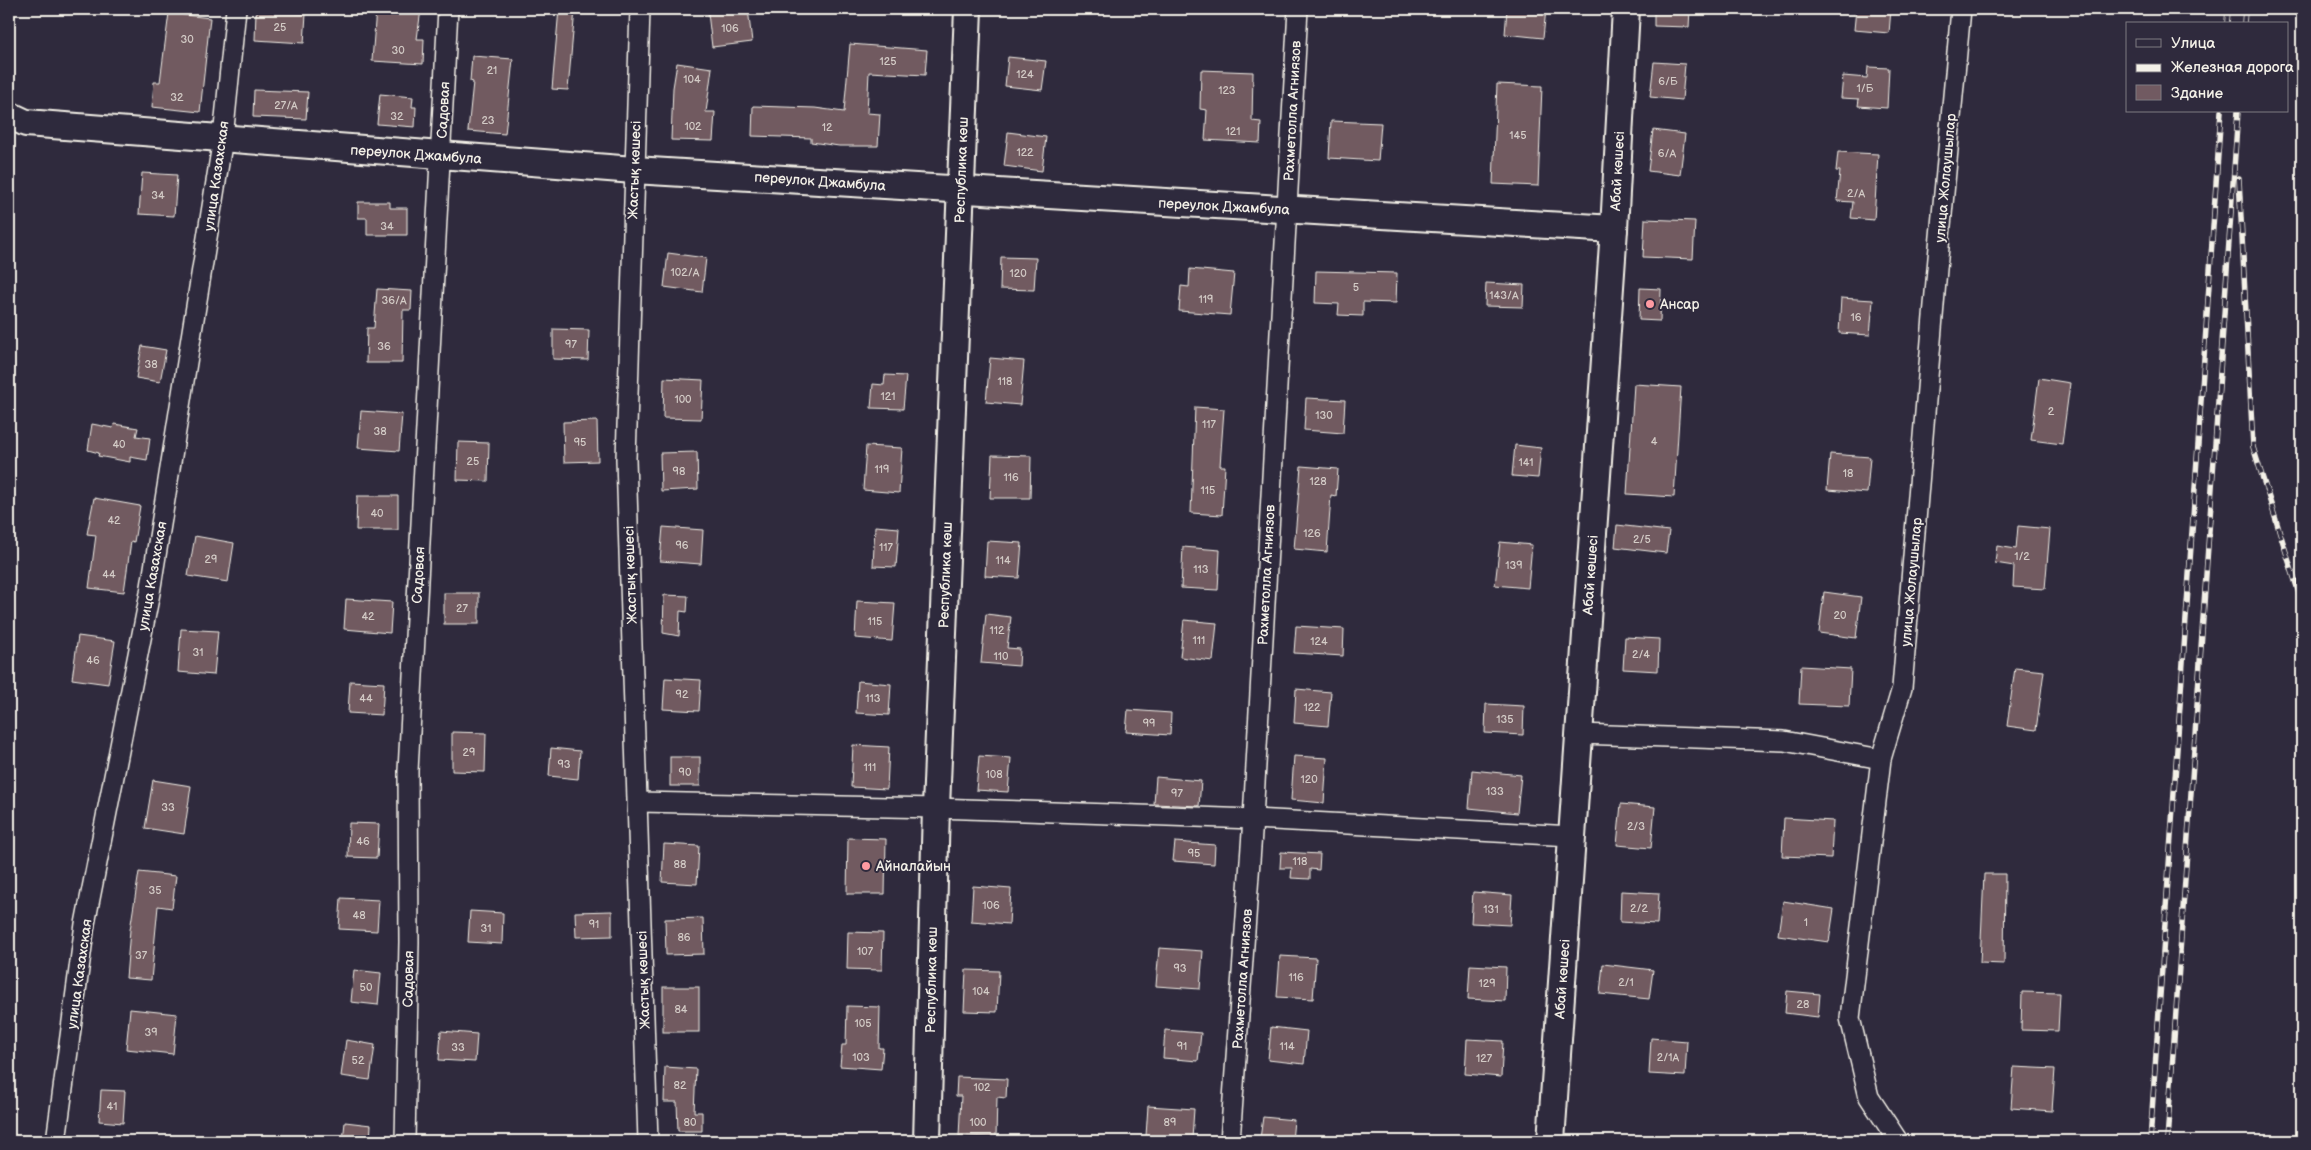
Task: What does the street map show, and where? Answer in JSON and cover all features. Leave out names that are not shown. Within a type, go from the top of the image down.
[{"type":"main road","name":"Республика көш","points":[[927,1141],[936,808],[968,9]]},
{"type":"main road","name":"Абай көшесі","points":[[1551,1141],[1614,230],[1626,9]]},
{"type":"main road","name":"переулок Джамбула","points":[[18,119],[440,156],[634,170],[1614,230]]},
{"type":"street","name":"улица Казахская","points":[[56,1141],[85,924],[150,593],[223,138],[236,9]]},
{"type":"street","name":"Садовая","points":[[405,1141],[409,942],[408,771],[448,9]]},
{"type":"street","name":"Жастық көшесі","points":[[640,9],[626,458],[639,802],[648,1141]]},
{"type":"street","name":"Рахметолла Агниязов","points":[[1230,1141],[1252,819],[1298,9]]},
{"type":"street","name":"улица Жолаушылар","points":[[1898,1141],[1869,1097],[1850,1018],[1881,759],[1902,688],[1937,260],[1961,9]]},
{"type":"street","points":[[1579,734],[1784,741],[1881,759]]},
{"type":"street","points":[[639,802],[936,808],[1252,819],[1572,836]]},
{"type":"building","points":[[376,9],[421,9],[417,39],[424,39],[423,64],[372,61]]},
{"type":"building","points":[[559,9],[575,9],[568,90],[552,89]]},
{"type":"building","points":[[748,9],[752,42],[712,47],[708,13]]},
{"type":"building","points":[[1507,9],[1546,9],[1543,38],[1505,34]]},
{"type":"building","points":[[1654,9],[1690,9],[1689,27],[1654,26]]},
{"type":"building","points":[[1856,9],[1891,9],[1889,33],[1854,30]]},
{"type":"building","points":[[256,12],[306,14],[304,43],[255,40]]},
{"type":"building","points":[[169,13],[210,18],[200,112],[152,107],[154,82],[160,82]]},
{"type":"building","points":[[850,44],[927,50],[925,75],[869,72],[867,113],[880,114],[878,146],[839,146],[811,142],[811,138],[752,136],[753,106],[815,108],[844,112]]},
{"type":"building","points":[[472,56],[513,59],[505,134],[468,131],[473,82],[470,81]]},
{"type":"building","points":[[1008,57],[1046,61],[1042,90],[1005,86]]},
{"type":"building","points":[[1654,62],[1685,64],[1682,100],[1650,97]]},
{"type":"building","points":[[677,63],[712,68],[706,112],[715,112],[713,141],[671,140],[673,88]]},
{"type":"building","points":[[1868,67],[1889,68],[1887,108],[1858,106],[1859,99],[1841,98],[1843,76],[1867,78]]},
{"type":"building","points":[[1201,70],[1253,72],[1252,121],[1261,122],[1260,143],[1205,140],[1207,110],[1200,109]]},
{"type":"building","points":[[1497,84],[1542,86],[1538,186],[1493,184]]},
{"type":"building","points":[[254,90],[308,92],[306,119],[253,117]]},
{"type":"building","points":[[380,94],[413,97],[412,107],[416,107],[415,127],[377,124]]},
{"type":"building","points":[[1331,121],[1381,123],[1378,161],[1329,158]]},
{"type":"building","points":[[1653,130],[1685,134],[1680,175],[1648,171]]},
{"type":"building","points":[[1008,132],[1046,137],[1042,171],[1004,166]]},
{"type":"building","points":[[1838,152],[1878,154],[1874,220],[1851,218],[1853,202],[1837,201],[1840,171],[1836,171]]},
{"type":"building","points":[[142,173],[177,175],[174,216],[139,214]]},
{"type":"building","points":[[358,202],[390,202],[390,208],[407,208],[407,235],[367,235],[367,218],[358,218]]},
{"type":"building","points":[[1645,219],[1695,221],[1693,259],[1643,257]]},
{"type":"building","points":[[668,253],[706,258],[702,292],[664,287]]},
{"type":"building","points":[[1001,257],[1036,258],[1034,290],[1000,289]]},
{"type":"building","points":[[1190,269],[1234,273],[1230,315],[1179,311],[1181,286],[1189,287]]},
{"type":"building","points":[[1316,271],[1397,273],[1396,303],[1363,302],[1363,316],[1338,315],[1339,304],[1315,303]]},
{"type":"building","points":[[1486,283],[1524,285],[1523,307],[1485,306]]},
{"type":"building","name":"Ансар","points":[[1640,288],[1661,289],[1660,321],[1639,320]]},
{"type":"building","points":[[377,289],[412,291],[411,310],[403,310],[402,363],[366,363],[367,328],[374,328]]},
{"type":"building","points":[[1841,298],[1873,300],[1870,335],[1839,333]]},
{"type":"building","points":[[553,329],[589,330],[588,360],[553,359]]},
{"type":"building","points":[[142,346],[166,350],[160,382],[136,378]]},
{"type":"building","points":[[990,358],[1024,361],[1020,405],[986,402]]},
{"type":"building","points":[[885,375],[906,376],[903,409],[871,408],[873,384],[884,385]]},
{"type":"building","points":[[664,378],[703,380],[701,419],[663,418]]},
{"type":"building","points":[[2039,378],[2070,383],[2062,444],[2031,440]]},
{"type":"building","points":[[1634,384],[1681,387],[1674,497],[1627,494]]},
{"type":"building","points":[[1306,398],[1345,400],[1343,433],[1304,430]]},
{"type":"building","points":[[1195,407],[1224,409],[1220,466],[1225,466],[1222,515],[1191,513]]},
{"type":"building","points":[[361,411],[402,414],[399,451],[358,448]]},
{"type":"building","points":[[597,421],[598,461],[564,462],[563,422]]},
{"type":"building","points":[[92,424],[113,428],[114,424],[138,428],[136,436],[150,438],[147,460],[130,457],[130,462],[98,456],[99,453],[88,450]]},
{"type":"building","points":[[458,442],[489,443],[488,481],[457,480]]},
{"type":"building","points":[[1515,445],[1541,448],[1538,478],[1512,476]]},
{"type":"building","points":[[866,446],[902,448],[899,493],[863,490]]},
{"type":"building","points":[[697,452],[698,489],[661,491],[660,453]]},
{"type":"building","points":[[1830,454],[1870,457],[1867,493],[1827,490]]},
{"type":"building","points":[[992,455],[1031,456],[1030,498],[990,498]]},
{"type":"building","points":[[1301,466],[1338,469],[1336,496],[1331,495],[1327,552],[1294,549]]},
{"type":"building","points":[[357,496],[398,496],[398,530],[356,530]]},
{"type":"building","points":[[94,498],[140,506],[134,542],[131,541],[124,592],[89,588],[96,535],[87,534]]},
{"type":"building","points":[[1617,525],[1669,531],[1666,553],[1615,547]]},
{"type":"building","points":[[875,526],[899,528],[896,567],[873,566]]},
{"type":"building","points":[[2018,526],[2050,529],[2045,589],[2013,587],[2014,566],[1995,563],[1997,546],[2016,549]]},
{"type":"building","points":[[663,527],[703,530],[701,564],[660,561]]},
{"type":"building","points":[[195,536],[234,543],[228,582],[188,576]]},
{"type":"building","points":[[987,541],[1022,543],[1019,578],[985,576]]},
{"type":"building","points":[[1500,542],[1532,545],[1528,588],[1495,585]]},
{"type":"building","points":[[1183,547],[1220,550],[1218,590],[1181,588]]},
{"type":"building","points":[[1824,592],[1861,597],[1856,638],[1819,633]]},
{"type":"building","points":[[444,593],[479,593],[479,624],[444,624]]},
{"type":"building","points":[[664,595],[688,596],[687,612],[680,611],[679,636],[663,633]]},
{"type":"building","points":[[346,599],[392,602],[390,633],[344,629]]},
{"type":"building","points":[[857,601],[895,603],[892,641],[855,638]]},
{"type":"building","points":[[986,614],[1011,617],[1007,648],[1020,649],[1019,666],[981,663]]},
{"type":"building","points":[[1184,620],[1217,623],[1213,661],[1180,657]]},
{"type":"building","points":[[1296,626],[1344,629],[1343,656],[1294,653]]},
{"type":"building","points":[[181,629],[218,631],[214,675],[178,672]]},
{"type":"building","points":[[78,636],[115,641],[108,684],[72,679]]},
{"type":"building","points":[[1625,637],[1659,639],[1658,671],[1623,669]]},
{"type":"building","points":[[1801,666],[1851,669],[1849,706],[1799,704]]},
{"type":"building","points":[[2015,668],[2044,671],[2036,730],[2007,726]]},
{"type":"building","points":[[665,678],[701,680],[699,711],[663,709]]},
{"type":"building","points":[[350,681],[384,683],[382,715],[348,713]]},
{"type":"building","points":[[858,681],[891,684],[889,715],[856,713]]},
{"type":"building","points":[[1296,689],[1331,692],[1328,726],[1294,723]]},
{"type":"building","points":[[1486,704],[1524,706],[1523,735],[1485,733]]},
{"type":"building","points":[[1128,710],[1171,713],[1170,735],[1126,732]]},
{"type":"building","points":[[452,732],[486,733],[485,772],[452,771]]},
{"type":"building","points":[[853,745],[889,747],[887,789],[851,787]]},
{"type":"building","points":[[551,748],[580,751],[578,779],[549,776]]},
{"type":"building","points":[[979,756],[1011,758],[1008,792],[976,790]]},
{"type":"building","points":[[1294,756],[1327,758],[1324,803],[1291,800]]},
{"type":"building","points":[[670,757],[700,757],[700,786],[670,786]]},
{"type":"building","points":[[1472,770],[1521,775],[1517,813],[1469,808]]},
{"type":"building","points":[[1156,777],[1201,781],[1199,806],[1154,804]]},
{"type":"building","points":[[153,780],[191,786],[184,834],[145,828]]},
{"type":"building","points":[[1621,804],[1655,807],[1651,848],[1617,845]]},
{"type":"building","points":[[1784,818],[1833,821],[1831,858],[1782,856]]},
{"type":"building","points":[[349,823],[379,824],[377,858],[348,857]]},
{"type":"building","name":"Айналайын","points":[[848,838],[886,839],[885,894],[847,894]]},
{"type":"building","points":[[1175,842],[1215,845],[1214,864],[1173,861]]},
{"type":"building","points":[[664,844],[699,846],[697,884],[662,882]]},
{"type":"building","points":[[1281,852],[1320,854],[1319,870],[1310,869],[1310,879],[1291,878],[1292,868],[1280,868]]},
{"type":"building","points":[[139,872],[176,876],[172,908],[158,906],[151,980],[126,978],[130,930]]},
{"type":"building","points":[[1984,874],[2005,874],[2004,964],[1980,963]]},
{"type":"building","points":[[973,886],[1011,889],[1009,924],[971,921]]},
{"type":"building","points":[[1621,891],[1659,893],[1657,924],[1620,922]]},
{"type":"building","points":[[1473,892],[1512,895],[1510,925],[1471,923]]},
{"type":"building","points":[[341,898],[379,900],[377,931],[339,929]]},
{"type":"building","points":[[1783,901],[1834,909],[1829,942],[1778,935]]},
{"type":"building","points":[[470,911],[503,913],[502,944],[468,942]]},
{"type":"building","points":[[612,911],[612,936],[576,937],[575,912]]},
{"type":"building","points":[[703,918],[704,954],[666,955],[665,919]]},
{"type":"building","points":[[848,932],[883,933],[882,970],[847,969]]},
{"type":"building","points":[[1159,948],[1203,951],[1200,989],[1156,986]]},
{"type":"building","points":[[1280,956],[1316,958],[1313,999],[1277,997]]},
{"type":"building","points":[[1603,964],[1653,970],[1649,999],[1600,994]]},
{"type":"building","points":[[1470,965],[1506,967],[1505,1001],[1468,999]]},
{"type":"building","points":[[354,970],[381,973],[378,1005],[351,1002]]},
{"type":"building","points":[[966,970],[999,971],[997,1012],[964,1011]]},
{"type":"building","points":[[663,987],[699,987],[699,1032],[663,1032]]},
{"type":"building","points":[[1787,991],[1820,994],[1818,1017],[1785,1013]]},
{"type":"building","points":[[2022,992],[2060,993],[2058,1031],[2021,1030]]},
{"type":"building","points":[[847,1006],[880,1007],[879,1048],[883,1048],[881,1069],[840,1066],[842,1045],[846,1045]]},
{"type":"building","points":[[130,1009],[177,1014],[173,1054],[126,1049]]},
{"type":"building","points":[[1271,1027],[1307,1031],[1304,1064],[1268,1060]]},
{"type":"building","points":[[1165,1030],[1201,1033],[1198,1061],[1163,1058]]},
{"type":"building","points":[[441,1031],[477,1034],[475,1062],[439,1060]]},
{"type":"building","points":[[1651,1038],[1687,1041],[1685,1076],[1649,1074]]},
{"type":"building","points":[[1467,1039],[1503,1041],[1501,1077],[1465,1074]]},
{"type":"building","points":[[346,1040],[375,1045],[370,1080],[341,1076]]},
{"type":"building","points":[[665,1067],[696,1069],[694,1112],[702,1112],[702,1131],[678,1131],[677,1102],[664,1102]]},
{"type":"building","points":[[2014,1067],[2055,1069],[2052,1111],[2011,1108]]},
{"type":"building","points":[[957,1077],[1007,1079],[1006,1098],[997,1097],[996,1137],[959,1136],[961,1096],[956,1096]]},
{"type":"building","points":[[101,1090],[125,1091],[123,1123],[99,1121]]},
{"type":"building","points":[[1148,1106],[1194,1109],[1192,1139],[1146,1136]]},
{"type":"building","points":[[1263,1117],[1294,1120],[1292,1141],[1260,1139]]},
{"type":"building","points":[[345,1122],[371,1125],[370,1141],[343,1141]]},
{"type":"railway","points":[[2227,22],[2228,9]]},
{"type":"railway","points":[[2244,22],[2245,9]]},
{"type":"railway","points":[[2150,1141],[2221,112]]},
{"type":"railway","points":[[2167,1141],[2238,112]]},
{"type":"railway","points":[[2239,179],[2253,447],[2302,603]]},
{"type":"place","name":"Ансар","points":[[1650,304]]},
{"type":"place","name":"Айналайын","points":[[866,866]]}]
